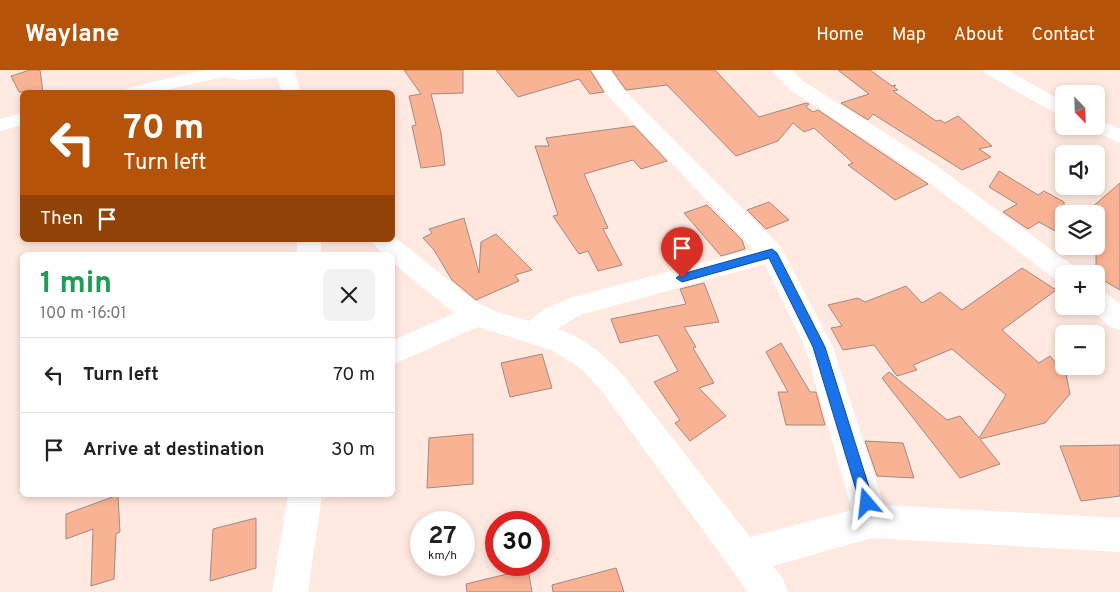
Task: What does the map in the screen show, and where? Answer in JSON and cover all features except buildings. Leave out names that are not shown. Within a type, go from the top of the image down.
[{"type":"street","points":[[143,90],[220,71],[242,74],[286,70],[291,90]]},
{"type":"street","points":[[601,70],[616,93],[772,253],[819,347],[872,521]]},
{"type":"street","points":[[781,70],[796,85],[926,169],[1055,266]]},
{"type":"street","points":[[993,70],[1055,105]]},
{"type":"street","points":[[0,125],[20,120]]},
{"type":"street","points":[[1105,130],[1120,137]]},
{"type":"street","points":[[384,242],[467,309],[489,320],[560,341],[592,361],[613,384],[770,592]]},
{"type":"street","points":[[533,333],[556,315],[573,308],[772,253]]},
{"type":"street","points":[[1105,306],[1120,318]]},
{"type":"street","points":[[395,353],[479,315]]},
{"type":"street","points":[[290,592],[305,497]]},
{"type":"street","points":[[743,557],[872,521],[1120,535]]},
{"type":"route","points":[[682,278],[772,253],[819,347],[867,503]]}]
